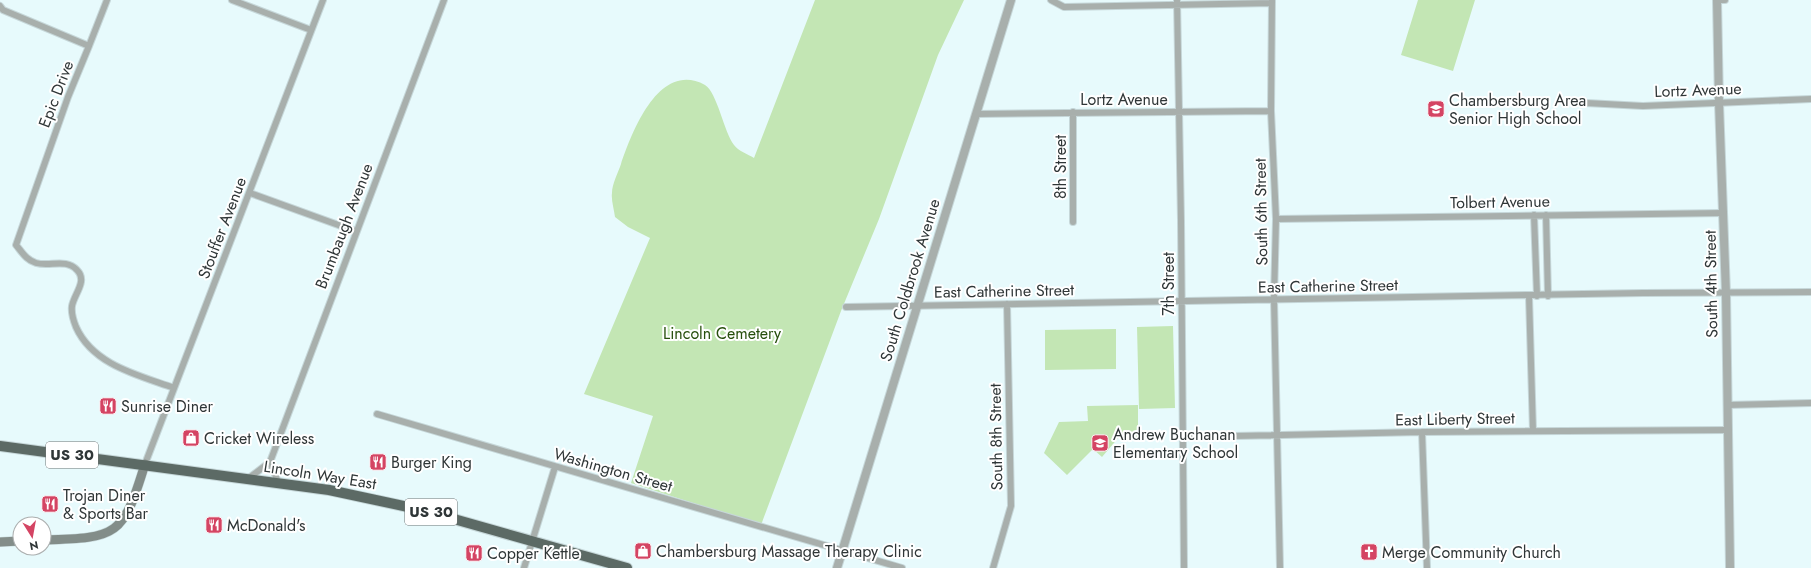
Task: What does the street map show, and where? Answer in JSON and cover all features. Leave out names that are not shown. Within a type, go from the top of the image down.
[{"type":"highway","name":"Lincoln Way East","points":[[0,446],[278,482],[376,499],[532,540],[627,568]]},
{"type":"main road","points":[[52,540],[94,537],[112,530],[119,525],[131,505],[145,464]]},
{"type":"main road","points":[[0,542],[12,541]]},
{"type":"street","points":[[89,46],[107,0]]},
{"type":"street","points":[[232,0],[311,30]]},
{"type":"street","name":"Stouffer Avenue","points":[[145,464],[323,0]]},
{"type":"street","name":"Brumbaugh Avenue","points":[[270,462],[355,231],[444,0]]},
{"type":"street","name":"South Coldbrook Avenue","points":[[837,568],[1010,0]]},
{"type":"street","points":[[1051,0],[1064,7],[1177,2],[1272,1]]},
{"type":"street","points":[[1717,0],[1724,0]]},
{"type":"street","name":"South 4th Street","points":[[1717,0],[1726,294],[1730,568]]},
{"type":"street","name":"South 6th Street","points":[[1272,1],[1271,111],[1276,219],[1274,299],[1280,568]]},
{"type":"street","name":"7th Street","points":[[1177,2],[1182,221],[1181,301],[1184,568]]},
{"type":"street","name":"Epic Drive","points":[[0,6],[3,10],[89,46],[68,97],[16,245],[25,256],[36,263],[69,264],[78,270],[81,283],[72,307],[74,322],[79,334],[91,350],[118,368],[174,388]]},
{"type":"street","name":"Lortz Avenue","points":[[1586,103],[1643,106],[1811,100]]},
{"type":"street","name":"Lortz Avenue","points":[[976,114],[1271,111]]},
{"type":"street","name":"8th Street","points":[[1073,112],[1073,222]]},
{"type":"street","points":[[250,193],[355,231]]},
{"type":"street","name":"Tolbert Avenue","points":[[1276,219],[1724,213]]},
{"type":"street","points":[[1534,215],[1537,296]]},
{"type":"street","points":[[1546,215],[1548,296]]},
{"type":"street","name":"East Catherine Street","points":[[846,307],[1274,299],[1811,292]]},
{"type":"street","points":[[1529,296],[1533,431]]},
{"type":"street","name":"South 8th Street","points":[[993,568],[1011,506],[1007,304]]},
{"type":"street","points":[[1728,406],[1811,403]]},
{"type":"street","name":"Washington Street","points":[[377,414],[902,568]]},
{"type":"street","name":"East Liberty Street","points":[[1183,437],[1422,432],[1728,430]]},
{"type":"street","points":[[1422,432],[1427,568]]},
{"type":"street","points":[[249,478],[270,462],[278,482]]},
{"type":"street","points":[[524,568],[555,467]]},
{"type":"green space","name":"Lincoln Cemetery","points":[[815,0],[964,0],[938,55],[879,219],[841,311],[761,525],[631,483],[653,416],[584,394],[650,238],[628,227],[615,217],[612,199],[612,190],[615,178],[640,118],[650,103],[661,91],[674,82],[689,80],[705,85],[709,89],[717,104],[730,139],[734,145],[741,151],[754,158]]},
{"type":"green space","points":[[1418,0],[1475,0],[1453,71],[1401,55]]},
{"type":"green space","points":[[1173,326],[1175,408],[1139,409],[1137,327]]},
{"type":"green space","points":[[1116,329],[1116,369],[1045,370],[1045,330]]},
{"type":"green space","points":[[1138,405],[1138,437],[1119,437],[1102,457],[1093,449],[1067,475],[1044,453],[1059,422],[1088,421],[1087,406]]},
{"type":"place","name":"Chambersburg Area Senior High School","points":[[1436,109]]},
{"type":"place","name":"Sunrise Diner","points":[[108,406]]},
{"type":"place","name":"Cricket Wireless","points":[[191,438]]},
{"type":"place","name":"Andrew Buchanan Elementary School","points":[[1100,443]]},
{"type":"place","name":"Burger King","points":[[378,462]]},
{"type":"place","name":"Trojan Diner & Sports Bar","points":[[50,504]]},
{"type":"place","name":"McDonald's","points":[[214,525]]},
{"type":"place","name":"Chambersburg Massage Therapy Clinic","points":[[643,551]]},
{"type":"place","name":"Merge Community Church","points":[[1369,552]]},
{"type":"place","name":"Copper Kettle","points":[[474,553]]}]
